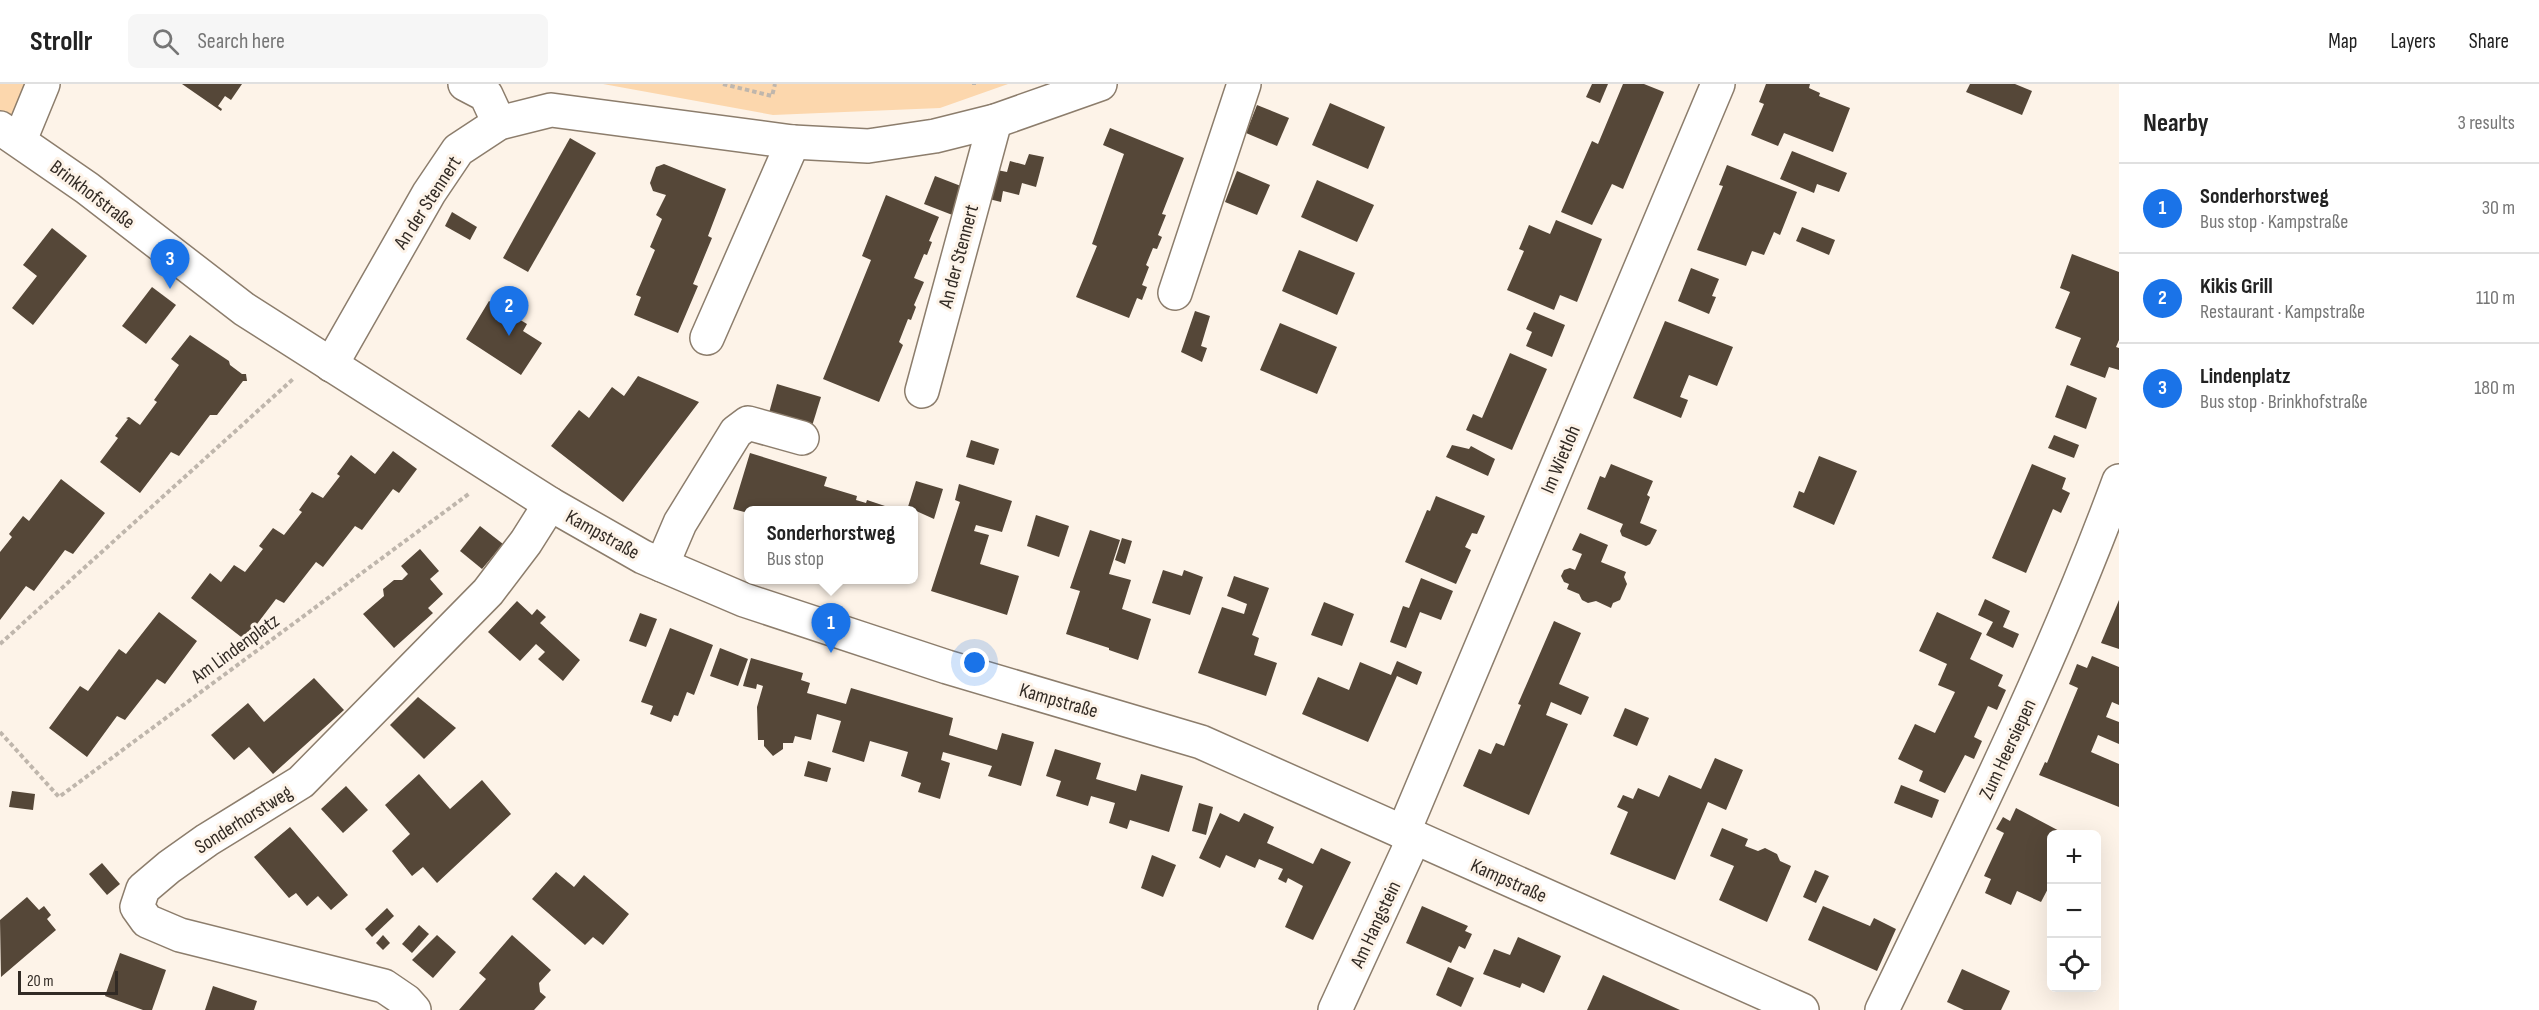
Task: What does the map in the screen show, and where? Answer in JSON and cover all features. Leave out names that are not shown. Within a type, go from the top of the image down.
[{"type":"street","points":[[10,134],[43,84]]},
{"type":"street","points":[[465,84],[486,95],[500,123]]},
{"type":"street","name":"An der Stennert","points":[[325,361],[429,193],[459,150],[500,123],[551,110],[792,142],[868,146],[935,136],[995,121],[1100,84]]},
{"type":"street","points":[[1175,293],[1244,84]]},
{"type":"street","name":"Im Wietloh","points":[[1408,836],[1718,84]]},
{"type":"street","name":"An der Stennert","points":[[922,391],[995,121]]},
{"type":"street","name":"Brinkhofstraße","points":[[10,134],[87,188],[244,309],[325,361]]},
{"type":"street","points":[[707,338],[792,142]]},
{"type":"street","name":"Kampstraße","points":[[325,361],[550,504],[643,557],[744,600],[947,667],[1201,742],[1802,1010]]},
{"type":"street","points":[[662,565],[680,523],[736,432],[748,423],[802,438]]},
{"type":"street","name":"Zum Heersiepen","points":[[1882,1010],[1996,776],[2092,555],[2119,481]]},
{"type":"street","name":"Sonderhorstweg","points":[[414,1010],[406,1001],[384,986],[180,935],[147,921],[137,907],[143,890],[169,867],[207,840],[301,782],[488,592],[526,542],[550,504]]},
{"type":"street","name":"Am Hangstein","points":[[1335,1010],[1408,836]]},
{"type":"path","points":[[723,84],[772,96],[775,84]]},
{"type":"path","points":[[0,644],[325,361]]},
{"type":"path","name":"Am Lindenplatz","points":[[0,732],[59,797],[499,471]]},
{"type":"shaded area","points":[[0,84],[40,84],[18,135],[0,123]]},
{"type":"shaded area","points":[[603,84],[1008,84],[940,108],[773,115]]},
{"type":"building","points":[[182,84],[242,84],[231,100],[225,96],[218,106],[222,109],[221,111]]},
{"type":"building","points":[[1592,84],[1608,84],[1600,103],[1586,97]]},
{"type":"building","points":[[1623,84],[1644,84],[1664,92],[1623,189],[1612,184],[1592,225],[1561,212],[1592,141],[1598,144]]},
{"type":"building","points":[[1766,84],[1810,84],[1809,88],[1820,93],[1819,96],[1850,108],[1833,152],[1784,133],[1778,146],[1751,135],[1764,104],[1759,102]]},
{"type":"building","points":[[1970,84],[2015,84],[2032,91],[2022,115],[1966,92]]},
{"type":"building","points":[[1330,103],[1385,127],[1368,169],[1312,145]]},
{"type":"building","points":[[1257,105],[1289,118],[1277,146],[1246,133]]},
{"type":"building","points":[[1110,128],[1184,158],[1162,214],[1166,215],[1158,235],[1162,237],[1157,249],[1153,248],[1146,265],[1149,267],[1142,285],[1147,287],[1142,300],[1137,298],[1129,318],[1076,297],[1097,246],[1092,244],[1124,154],[1103,145]]},
{"type":"building","points":[[570,138],[596,153],[528,272],[503,258]]},
{"type":"building","points":[[1792,151],[1847,173],[1839,192],[1817,184],[1814,193],[1780,179]]},
{"type":"building","points":[[1029,154],[1044,157],[1036,187],[1022,183],[1019,195],[1003,191],[1001,202],[985,198],[992,169],[1007,172],[1010,161],[1025,165]]},
{"type":"building","points":[[664,164],[726,189],[708,236],[712,238],[693,284],[698,286],[678,333],[634,315],[641,297],[636,295],[655,250],[650,247],[662,219],[656,215],[666,195],[653,191],[650,183],[656,167]]},
{"type":"building","points":[[1727,165],[1797,192],[1780,235],[1774,232],[1764,255],[1752,251],[1746,266],[1697,250],[1723,186],[1719,185]]},
{"type":"building","points":[[1237,171],[1270,185],[1257,215],[1225,202]]},
{"type":"building","points":[[935,176],[966,188],[955,216],[924,204]]},
{"type":"building","points":[[1317,180],[1374,205],[1357,242],[1301,217]]},
{"type":"building","points":[[886,195],[939,217],[929,241],[932,242],[927,255],[924,254],[914,278],[924,282],[914,305],[916,307],[911,320],[908,319],[899,342],[903,345],[879,402],[823,379],[871,260],[862,256]]},
{"type":"building","points":[[452,212],[477,227],[470,240],[445,226]]},
{"type":"building","points":[[1556,220],[1602,239],[1577,302],[1560,295],[1554,310],[1507,290],[1524,251],[1519,249],[1529,225],[1550,234]]},
{"type":"building","points":[[1802,227],[1835,240],[1829,255],[1796,241]]},
{"type":"building","points":[[52,228],[87,256],[33,325],[12,308],[37,276],[23,265]]},
{"type":"building","points":[[1299,250],[1355,273],[1337,315],[1282,291]]},
{"type":"building","points":[[2072,254],[2119,272],[2119,340],[2116,347],[2119,348],[2119,370],[2109,367],[2105,378],[2070,365],[2081,338],[2055,328],[2070,292],[2060,288]]},
{"type":"building","points":[[1691,268],[1719,279],[1712,296],[1716,297],[1709,314],[1678,301]]},
{"type":"building","points":[[152,287],[176,305],[146,344],[122,326]]},
{"type":"building","points":[[489,301],[527,324],[523,331],[542,343],[521,375],[466,339]]},
{"type":"building","points":[[1195,311],[1210,316],[1201,346],[1207,348],[1202,362],[1181,352]]},
{"type":"building","points":[[1534,312],[1565,325],[1552,357],[1526,346],[1532,332],[1526,329]]},
{"type":"building","points":[[1665,321],[1733,347],[1717,386],[1689,375],[1680,397],[1688,400],[1681,418],[1633,398]]},
{"type":"building","points":[[1280,323],[1337,347],[1317,394],[1260,370]]},
{"type":"building","points":[[190,335],[229,361],[230,365],[242,374],[246,374],[247,381],[243,381],[217,415],[210,415],[179,456],[171,452],[140,493],[100,462],[118,438],[115,436],[128,419],[126,418],[129,417],[140,425],[157,402],[154,400],[179,365],[171,359]]},
{"type":"building","points":[[1510,353],[1547,369],[1512,450],[1466,430],[1473,414],[1482,418]]},
{"type":"building","points":[[638,376],[699,402],[623,502],[551,446],[579,410],[589,418],[612,387],[624,396]]},
{"type":"building","points":[[777,384],[821,397],[812,426],[769,413]]},
{"type":"building","points":[[2067,385],[2097,398],[2086,429],[2055,417]]},
{"type":"building","points":[[2054,435],[2079,445],[2074,458],[2048,448]]},
{"type":"building","points":[[971,440],[999,449],[994,465],[966,457]]},
{"type":"building","points":[[1452,445],[1469,449],[1471,446],[1495,459],[1488,476],[1446,457]]},
{"type":"building","points":[[393,451],[417,469],[399,493],[393,489],[362,530],[355,526],[323,567],[316,562],[284,603],[276,599],[245,640],[191,598],[210,573],[221,582],[234,565],[245,572],[263,549],[259,546],[273,528],[284,535],[302,512],[299,510],[312,492],[323,498],[340,476],[337,474],[351,455],[375,474]]},
{"type":"building","points":[[750,453],[827,477],[824,486],[857,496],[856,500],[866,503],[867,500],[885,506],[744,506],[744,512],[733,509]]},
{"type":"building","points":[[1819,456],[1857,471],[1834,525],[1793,507],[1799,491],[1804,493]]},
{"type":"building","points":[[1611,464],[1653,481],[1647,495],[1650,497],[1640,523],[1657,530],[1650,544],[1646,546],[1622,536],[1620,531],[1623,524],[1587,509],[1600,476],[1605,478]]},
{"type":"building","points":[[2032,464],[2066,478],[2062,489],[2070,493],[2061,513],[2053,509],[2026,573],[1992,558]]},
{"type":"building","points":[[61,479],[105,513],[73,554],[65,550],[34,591],[26,586],[0,620],[0,552],[12,537],[9,534],[23,516],[29,521]]},
{"type":"building","points":[[916,481],[943,489],[934,519],[918,512],[918,506],[908,506]]},
{"type":"building","points":[[959,484],[1012,501],[1002,532],[976,525],[974,531],[989,535],[980,564],[1019,576],[1007,615],[931,591],[960,502],[955,500]]},
{"type":"building","points":[[1436,496],[1485,516],[1477,534],[1472,533],[1465,547],[1471,550],[1456,584],[1405,562],[1427,510],[1430,511]]},
{"type":"building","points":[[1036,515],[1069,526],[1059,557],[1027,546]]},
{"type":"building","points":[[480,526],[503,544],[482,569],[460,551]]},
{"type":"building","points":[[1090,530],[1120,540],[1109,574],[1131,580],[1122,609],[1151,619],[1138,660],[1066,634],[1080,591],[1070,588]]},
{"type":"building","points":[[1580,533],[1608,545],[1601,562],[1626,572],[1624,577],[1627,584],[1620,600],[1613,603],[1611,608],[1596,601],[1588,603],[1582,600],[1579,594],[1567,589],[1569,584],[1564,582],[1561,576],[1564,570],[1570,568],[1575,570],[1582,554],[1572,550]]},
{"type":"building","points":[[1122,538],[1132,541],[1125,564],[1115,560]]},
{"type":"building","points":[[420,549],[439,571],[430,579],[443,594],[428,608],[433,613],[394,648],[363,614],[384,596],[383,589],[394,580],[402,580],[408,574],[401,566]]},
{"type":"building","points":[[1163,570],[1182,576],[1184,570],[1203,577],[1190,615],[1152,603]]},
{"type":"building","points":[[1234,576],[1269,588],[1252,635],[1259,638],[1254,655],[1277,663],[1266,696],[1198,673],[1222,607],[1244,614],[1247,604],[1227,596]]},
{"type":"building","points":[[1421,578],[1453,591],[1441,620],[1420,612],[1406,648],[1390,642],[1403,606],[1409,608]]},
{"type":"building","points":[[1985,599],[2010,611],[2003,627],[2019,634],[2013,648],[1986,635],[1993,622],[1978,615]]},
{"type":"building","points":[[2119,600],[2119,649],[2101,643]]},
{"type":"building","points":[[517,601],[532,615],[537,609],[546,617],[540,623],[580,660],[563,681],[538,659],[545,652],[536,644],[520,661],[488,632]]},
{"type":"building","points":[[1324,602],[1354,614],[1342,646],[1311,635]]},
{"type":"building","points":[[159,612],[197,641],[165,684],[157,679],[125,720],[117,716],[87,757],[49,728],[80,686],[88,691],[119,649],[126,654]]},
{"type":"building","points":[[1937,612],[1982,633],[1970,659],[2003,675],[1998,686],[2006,690],[1997,710],[1988,706],[1974,737],[1982,741],[1974,759],[1965,755],[1945,793],[1919,781],[1923,771],[1898,759],[1915,724],[1935,733],[1955,692],[1938,685],[1947,664],[1919,651]]},
{"type":"building","points":[[640,613],[657,619],[646,647],[629,641]]},
{"type":"building","points":[[1554,621],[1581,633],[1559,684],[1589,697],[1581,715],[1551,702],[1546,715],[1568,724],[1529,815],[1463,786],[1479,749],[1491,754],[1496,743],[1504,746],[1521,705],[1518,704]]},
{"type":"building","points":[[670,628],[713,645],[694,695],[687,692],[678,716],[674,715],[671,722],[650,714],[653,706],[641,702]]},
{"type":"building","points":[[720,648],[748,659],[738,686],[710,676]]},
{"type":"building","points":[[2092,656],[2119,667],[2119,705],[2112,702],[2106,717],[2119,722],[2119,744],[2098,735],[2091,752],[2119,764],[2119,807],[2039,775],[2045,762],[2047,763],[2078,688],[2069,684],[2077,664],[2087,668]]},
{"type":"building","points":[[751,658],[803,673],[801,680],[810,683],[807,693],[846,704],[851,688],[953,718],[949,735],[997,750],[1002,733],[1034,742],[1021,786],[988,776],[992,766],[943,752],[941,760],[950,763],[940,799],[918,792],[921,783],[901,776],[908,752],[870,741],[864,762],[832,752],[841,721],[817,714],[811,740],[795,736],[793,743],[783,743],[783,749],[773,756],[764,746],[764,740],[758,740],[757,707],[763,686],[757,684],[756,689],[743,686]]},
{"type":"building","points":[[1397,661],[1422,672],[1417,685],[1397,676],[1368,742],[1302,714],[1318,677],[1349,690],[1360,662],[1391,675]]},
{"type":"building","points":[[314,678],[344,710],[273,774],[249,747],[234,760],[211,735],[248,703],[264,722]]},
{"type":"building","points":[[418,697],[456,728],[424,759],[390,725]]},
{"type":"building","points":[[1625,708],[1649,718],[1637,746],[1613,736]]},
{"type":"building","points":[[1055,749],[1101,763],[1096,779],[1136,791],[1141,774],[1183,786],[1169,832],[1130,820],[1127,829],[1109,823],[1115,803],[1091,796],[1088,806],[1056,796],[1061,781],[1046,776]]},
{"type":"building","points":[[1715,758],[1743,770],[1726,810],[1708,802],[1675,880],[1610,854],[1628,812],[1617,807],[1623,795],[1633,799],[1638,788],[1659,797],[1669,775],[1701,789]]},
{"type":"building","points":[[808,761],[831,768],[827,782],[804,776]]},
{"type":"building","points":[[419,774],[450,809],[482,780],[511,814],[437,883],[423,867],[412,876],[392,851],[410,834],[385,805]]},
{"type":"building","points":[[1901,785],[1939,800],[1932,818],[1894,803]]},
{"type":"building","points":[[346,786],[368,810],[343,833],[321,809]]},
{"type":"building","points":[[12,791],[35,794],[33,810],[9,807]]},
{"type":"building","points":[[1199,803],[1213,807],[1206,835],[1192,831]]},
{"type":"building","points":[[2016,808],[2057,830],[2047,830],[2047,891],[2041,902],[2017,891],[2011,905],[1985,893],[1991,879],[1984,876],[2004,833],[1996,829],[2003,817],[2010,821]]},
{"type":"building","points":[[1220,813],[1239,822],[1244,813],[1274,827],[1267,843],[1313,864],[1321,848],[1351,862],[1313,940],[1285,927],[1303,886],[1288,878],[1286,883],[1278,879],[1283,869],[1259,859],[1255,868],[1226,855],[1220,868],[1199,858]]},
{"type":"building","points":[[290,827],[348,895],[331,910],[318,896],[307,906],[296,893],[289,898],[254,857]]},
{"type":"building","points":[[1722,828],[1748,839],[1745,846],[1758,851],[1765,848],[1777,854],[1780,861],[1791,866],[1767,922],[1719,900],[1734,866],[1710,856]]},
{"type":"building","points":[[1152,855],[1176,865],[1163,897],[1141,888]]},
{"type":"building","points":[[102,863],[120,884],[107,895],[89,874]]},
{"type":"building","points":[[1815,870],[1829,876],[1816,903],[1803,897]]},
{"type":"building","points":[[556,872],[574,887],[584,875],[629,914],[603,945],[593,937],[585,945],[532,899]]},
{"type":"building","points":[[27,897],[39,910],[44,906],[51,915],[47,919],[56,930],[1,977],[0,920]]},
{"type":"building","points":[[1422,906],[1468,926],[1465,931],[1472,934],[1465,949],[1459,946],[1451,963],[1406,943]]},
{"type":"building","points":[[1823,906],[1870,926],[1874,918],[1896,929],[1877,971],[1808,940]]},
{"type":"building","points":[[387,908],[394,916],[372,937],[365,929]]},
{"type":"building","points":[[419,925],[429,934],[412,953],[402,944]]},
{"type":"building","points":[[383,935],[390,943],[383,950],[376,943]]},
{"type":"building","points":[[437,935],[456,952],[433,978],[412,960]]},
{"type":"building","points":[[512,935],[551,970],[539,983],[540,992],[546,997],[534,1010],[459,1010],[486,979],[479,973]]},
{"type":"building","points":[[1518,937],[1561,956],[1544,993],[1522,983],[1520,988],[1483,974],[1494,949],[1510,955]]},
{"type":"building","points":[[120,953],[166,970],[152,1010],[143,1010],[105,996]]},
{"type":"building","points":[[1448,967],[1474,978],[1461,1007],[1436,995]]},
{"type":"building","points":[[1962,969],[2010,991],[2001,1010],[1964,1010],[1947,1002]]},
{"type":"building","points":[[1603,975],[1645,994],[1680,1010],[1587,1010]]},
{"type":"building","points":[[213,986],[257,1001],[254,1010],[205,1010]]},
{"type":"place","name":"Lindenplatz","points":[[170,289]]},
{"type":"place","name":"Kikis Grill","points":[[509,336]]},
{"type":"place","name":"Sonderhorstweg","points":[[831,653]]}]
